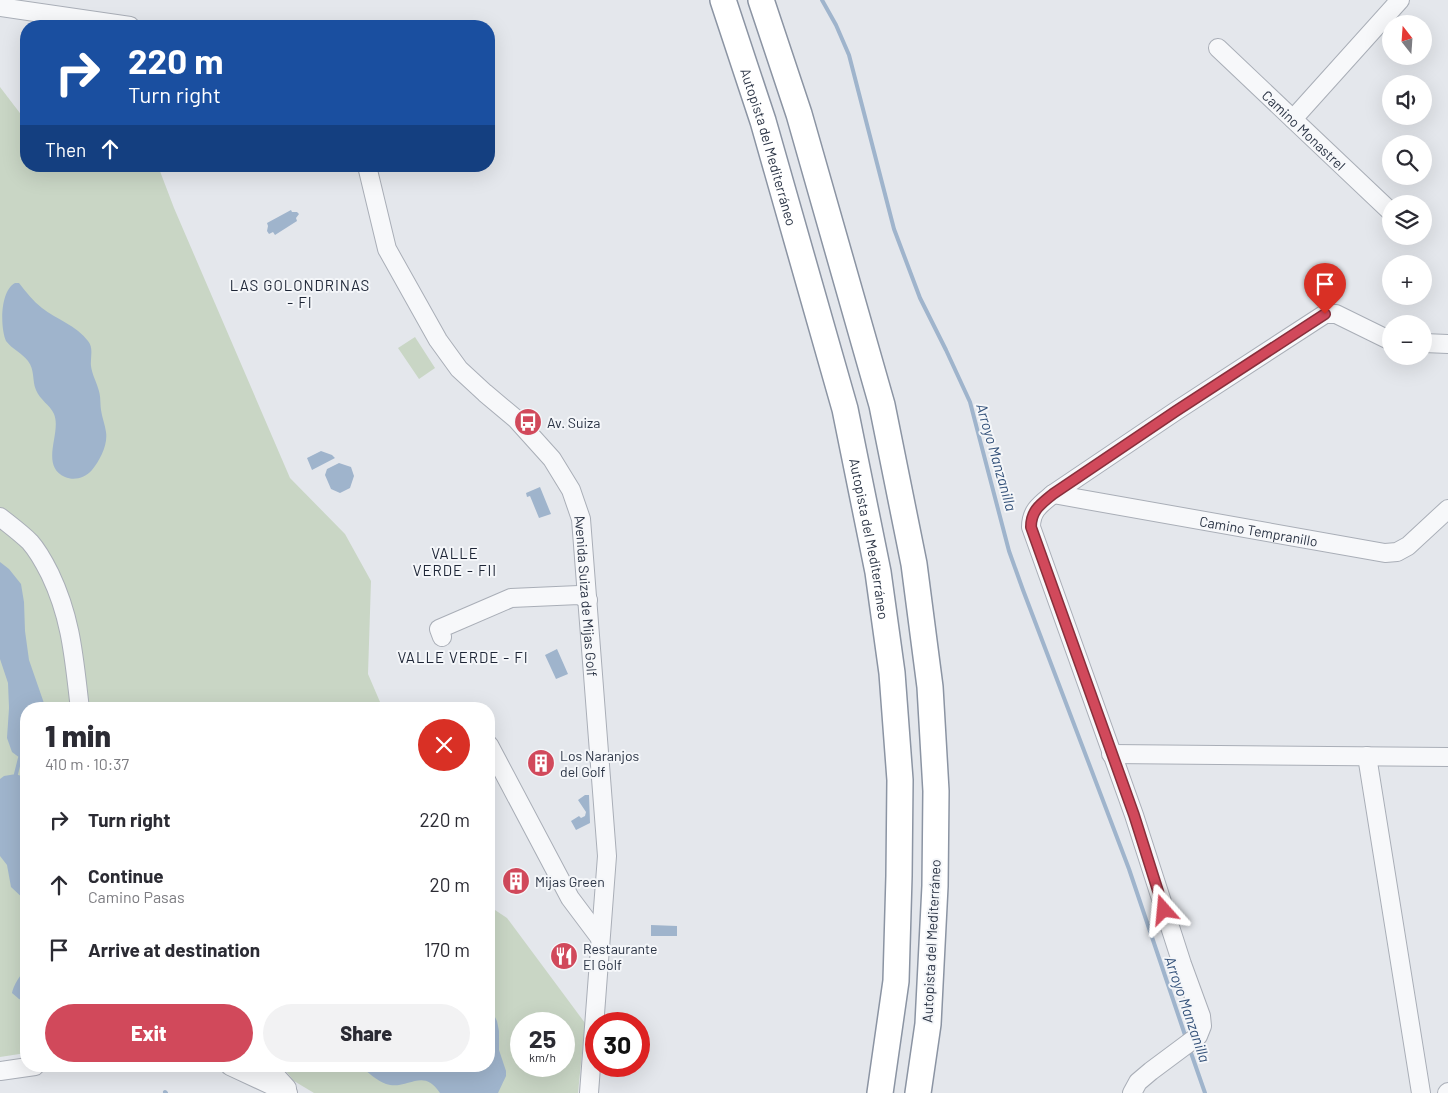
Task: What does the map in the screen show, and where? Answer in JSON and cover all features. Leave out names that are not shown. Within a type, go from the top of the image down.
[{"type":"highway","name":"Autopista del Mediterráneo","points":[[723,0],[763,121],[845,409],[880,581],[892,673],[900,780],[896,981],[880,1093]]},
{"type":"highway","name":"Autopista del Mediterráneo","points":[[761,0],[799,114],[882,405],[914,564],[930,687],[936,791],[935,886],[928,1014],[918,1093]]},
{"type":"street","points":[[1293,118],[1400,0]]},
{"type":"street","points":[[0,7],[89,20]]},
{"type":"street","name":"Camino Monastrel","points":[[1218,48],[1382,203]]},
{"type":"street","name":"Avenida Suiza de Mijas Golf","points":[[368,172],[387,249],[438,340],[459,369],[516,419],[552,459],[571,490],[581,519],[606,856],[589,1093]]},
{"type":"street","points":[[1132,1093],[1138,1082],[1198,1036],[1202,1026],[1198,1006],[1182,964],[1134,815],[1031,527],[1031,518],[1036,509],[1053,494],[1325,314],[1336,314],[1382,337]]},
{"type":"street","points":[[1432,343],[1448,344]]},
{"type":"street","name":"Camino Tempranillo","points":[[1053,494],[1385,553],[1397,552],[1408,546],[1448,509]]},
{"type":"street","points":[[0,517],[31,543],[46,565],[57,589],[72,637],[79,702]]},
{"type":"street","points":[[442,637],[439,628],[511,598],[579,595],[588,600]]},
{"type":"street","points":[[1111,754],[1448,757]]},
{"type":"street","points":[[495,756],[570,898],[600,938]]},
{"type":"street","points":[[1367,756],[1420,1093]]},
{"type":"street","points":[[0,1070],[20,1068]]},
{"type":"street","points":[[243,1072],[288,1093]]},
{"type":"street","points":[[272,1072],[293,1093]]},
{"type":"green space","points":[[0,87],[20,113],[20,172],[160,172],[290,478],[345,534],[371,581],[368,674],[380,702],[20,702],[20,1054],[0,1057]]},
{"type":"green space","points":[[415,337],[435,368],[419,379],[398,348]]},
{"type":"green space","points":[[495,910],[507,918],[585,1023],[578,1093],[314,1093],[294,1081],[287,1072],[495,1072]]},
{"type":"water","points":[[291,210],[299,214],[296,218],[297,221],[275,235],[273,232],[269,234],[267,223]]},
{"type":"water","points":[[15,283],[19,283],[42,308],[78,331],[91,347],[91,366],[100,394],[101,410],[106,429],[106,442],[95,466],[89,473],[79,478],[65,477],[57,472],[53,465],[52,457],[56,422],[54,414],[36,390],[32,368],[28,361],[6,341],[4,335],[2,319],[4,301],[6,293]]},
{"type":"water","points":[[321,451],[335,458],[312,470],[307,458]]},
{"type":"water","points":[[339,463],[351,467],[354,476],[350,488],[340,493],[331,489],[325,475],[327,469]]},
{"type":"water","points":[[540,487],[551,514],[539,518],[530,496],[527,497],[526,493]]},
{"type":"water","points":[[0,562],[9,569],[21,584],[29,660],[44,702],[20,702],[20,758],[12,752],[7,738],[8,683],[0,659]]},
{"type":"water","points":[[557,649],[568,674],[556,679],[545,655]]},
{"type":"water","points":[[16,774],[20,776],[20,895],[11,887],[7,865],[0,856],[0,779],[4,776]]},
{"type":"water","points":[[585,795],[589,795],[590,823],[576,830],[571,821],[579,816],[581,818],[585,816],[586,812],[578,800]]},
{"type":"water","points":[[651,925],[677,926],[677,936],[651,936]]},
{"type":"water","points":[[20,977],[20,999],[12,993]]},
{"type":"water","points":[[495,1017],[497,1021],[499,1050],[506,1071],[506,1076],[498,1093],[440,1093],[434,1085],[427,1081],[421,1080],[394,1085],[383,1083],[367,1072],[495,1072]]},
{"type":"waterway","name":"Arroyo Manzanilla","points":[[822,0],[836,25],[849,55],[894,229],[920,298],[970,402],[1009,551],[1129,869],[1186,1038]]},
{"type":"waterway","points":[[16,774],[20,758]]},
{"type":"waterway","name":"Arroyo Manzanilla","points":[[1190,1050],[1205,1093]]},
{"type":"place","name":"Av. Suiza","points":[[528,422]]},
{"type":"place","name":"Los Naranjos del Golf","points":[[541,763]]},
{"type":"place","name":"Mijas Green","points":[[516,881]]},
{"type":"place","name":"Restaurante El Golf","points":[[564,956]]},
{"type":"district","name":"LAS GOLONDRINAS - FI","points":[[300,294]]},
{"type":"district","name":"VALLE VERDE - FII","points":[[455,562]]},
{"type":"district","name":"VALLE VERDE - FI","points":[[463,657]]},
{"type":"route","points":[[1164,910],[1134,815],[1031,527],[1031,518],[1036,509],[1053,494],[1325,314]]}]
